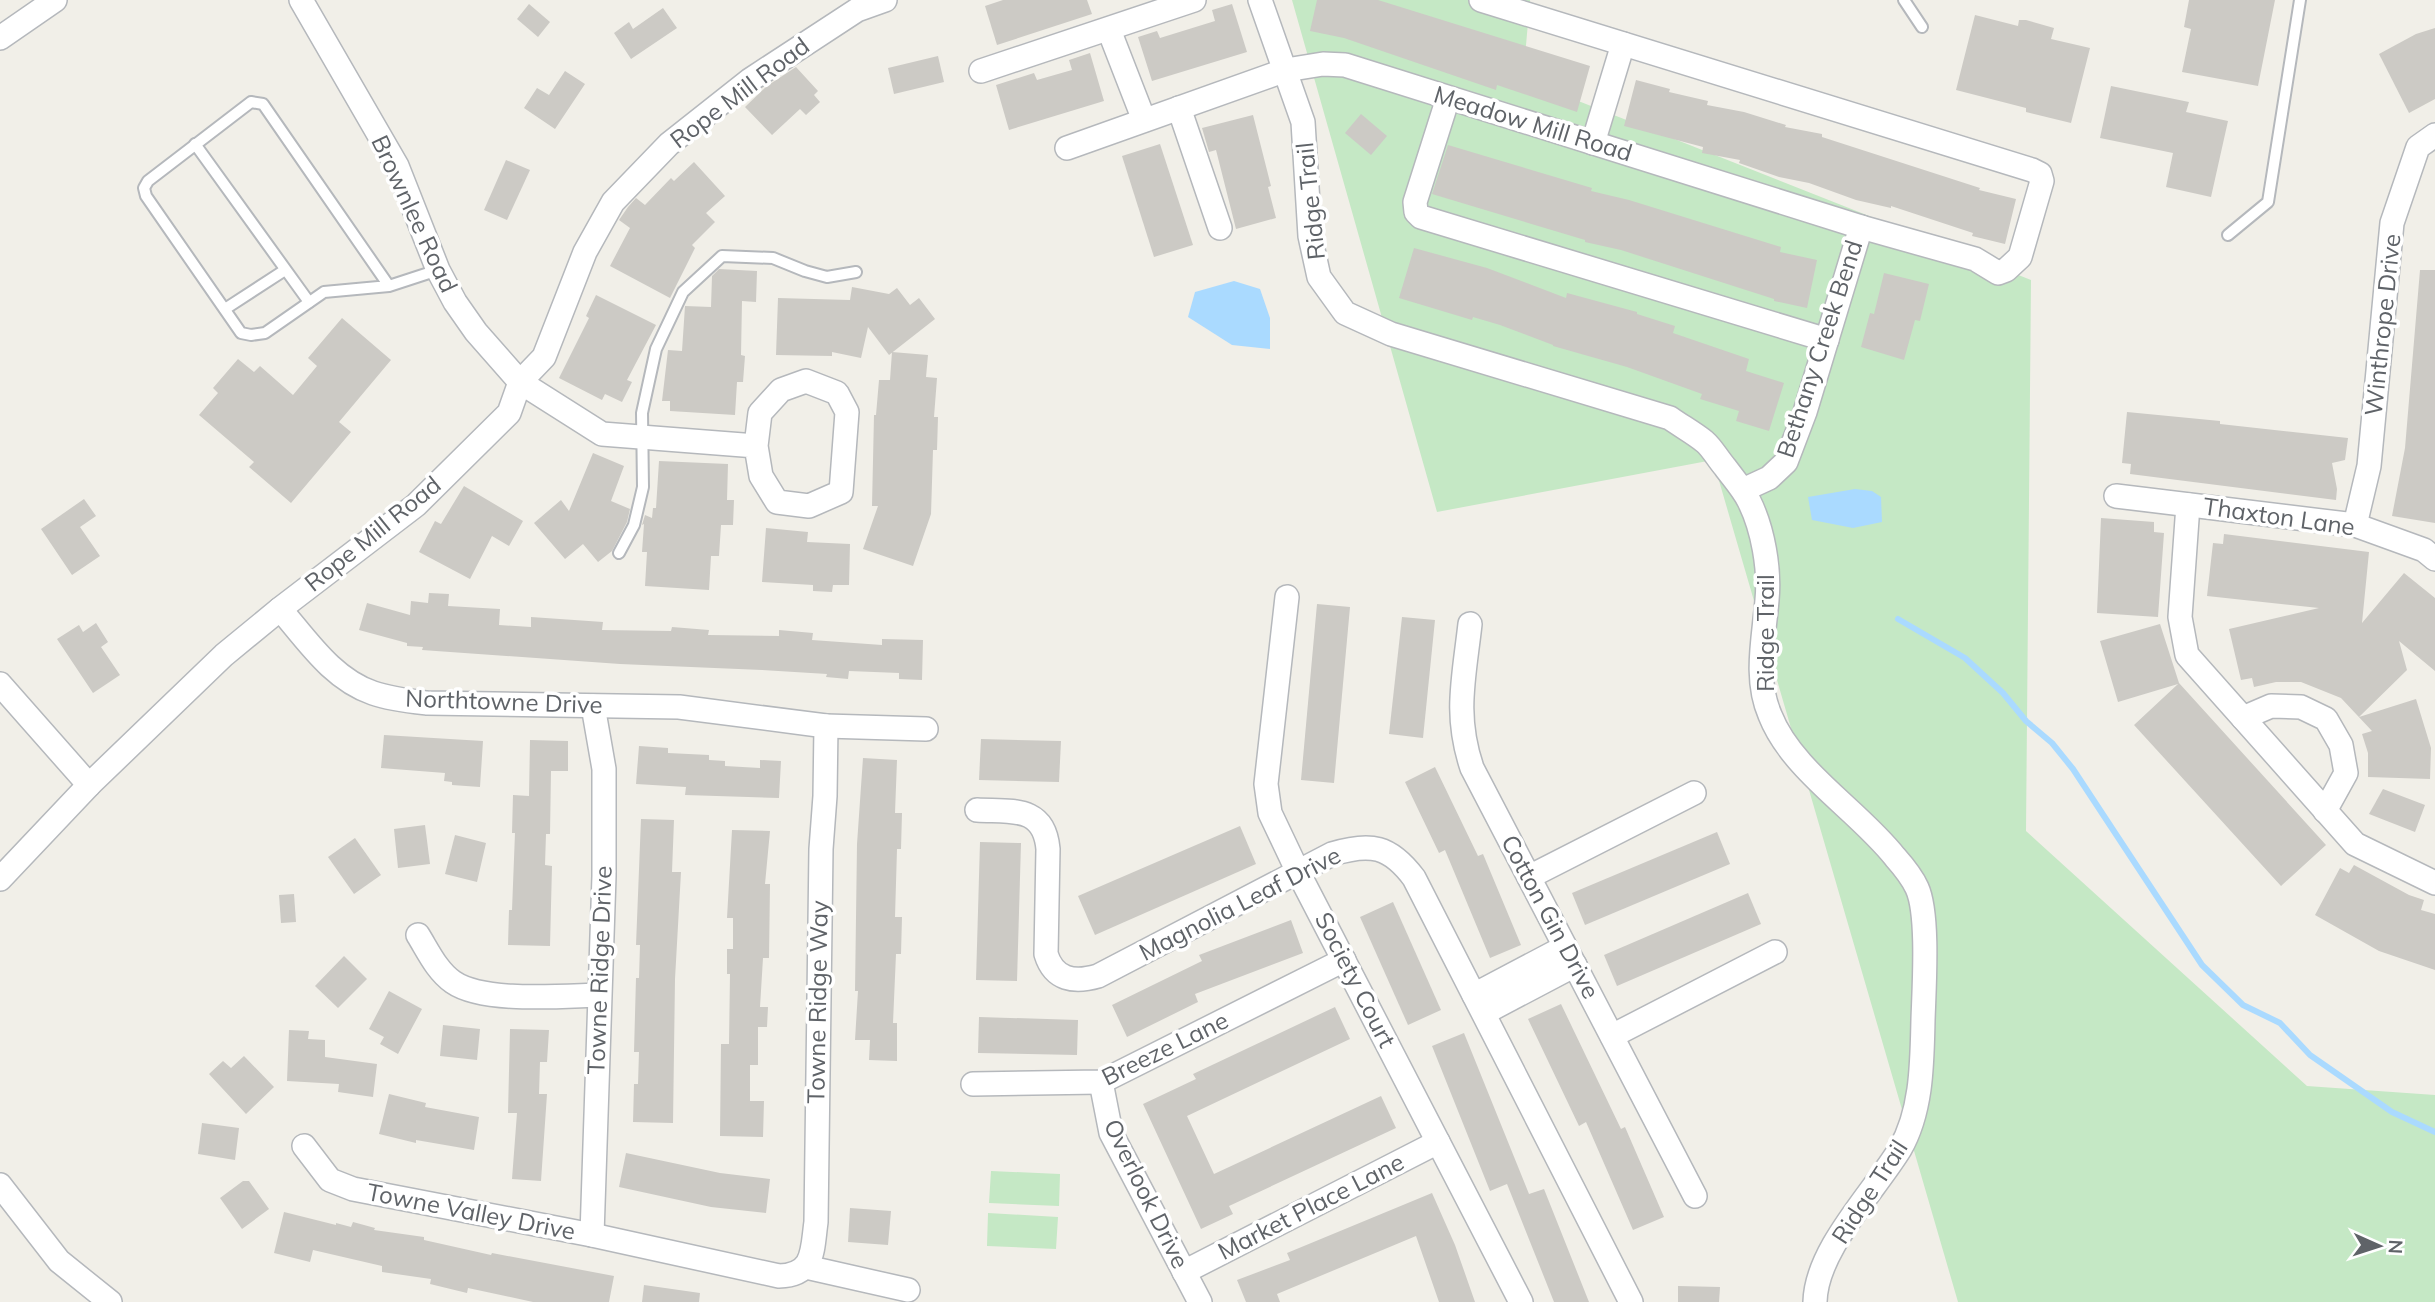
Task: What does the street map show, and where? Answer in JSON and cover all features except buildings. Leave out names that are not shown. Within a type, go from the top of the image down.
[{"type":"street","points":[[0,38],[55,0]]},
{"type":"street","name":"Brownlee Road","points":[[301,0],[397,166],[438,270],[455,302],[476,332],[520,382],[603,434],[756,446]]},
{"type":"street","name":"Rope Mill Road","points":[[0,879],[89,785],[224,655],[416,505],[509,413],[520,382],[544,357],[584,252],[613,202],[669,145],[750,80],[855,5],[885,0]]},
{"type":"street","points":[[981,71],[1194,0]]},
{"type":"street","name":"Ridge Trail","points":[[1260,0],[1303,122],[1310,236],[1319,277],[1345,313],[1391,334],[1670,418],[1706,443],[1743,490],[1756,522],[1767,577],[1761,664],[1769,715],[1787,748],[1878,836],[1904,867],[1917,888],[1922,914],[1923,1033],[1917,1106],[1913,1122],[1892,1162],[1827,1257],[1818,1277],[1815,1302]]},
{"type":"street","points":[[1481,0],[1623,44],[1593,143]]},
{"type":"street","points":[[1109,30],[1144,120]]},
{"type":"street","name":"Meadow Mill Road","points":[[1067,148],[1286,70],[1323,64],[1346,65],[1861,227],[1975,259],[1998,273],[2006,270],[2020,257],[2042,180],[2039,174],[2032,170],[1623,44]]},
{"type":"street","points":[[1448,98],[1415,202],[1416,212],[1421,217],[1827,340]]},
{"type":"street","points":[[1179,108],[1220,228]]},
{"type":"street","name":"Winthrope Drive","points":[[2355,525],[2370,466],[2392,223],[2418,147],[2435,135]]},
{"type":"street","name":"Bethany Creek Bend","points":[[1743,490],[1769,478],[1786,462],[1805,412],[1861,227]]},
{"type":"street","points":[[806,381],[837,393],[847,412],[841,492],[809,506],[777,502],[761,476],[756,446],[760,413],[781,390],[806,381]]},
{"type":"street","name":"Thaxton Lane","points":[[2116,496],[2355,525],[2424,550],[2435,559]]},
{"type":"street","points":[[2188,505],[2180,617],[2188,655],[2355,844],[2435,883]]},
{"type":"street","name":"Society Court","points":[[1287,597],[1266,784],[1270,813],[1521,1302]]},
{"type":"street","name":"Northtowne Drive","points":[[280,609],[322,659],[347,681],[390,698],[427,703],[679,707],[826,726]]},
{"type":"street","name":"Cotton Gin Drive","points":[[1470,624],[1460,714],[1472,768],[1695,1196]]},
{"type":"street","points":[[0,684],[89,785]]},
{"type":"street","name":"Towne Ridge Drive","points":[[593,706],[604,769],[604,876],[598,995],[593,1235]]},
{"type":"street","points":[[2243,718],[2270,706],[2301,707],[2326,719],[2341,746],[2346,773],[2325,811]]},
{"type":"street","points":[[826,726],[926,729]]},
{"type":"street","name":"Towne Ridge Way","points":[[806,1267],[811,1258],[816,1222],[820,862],[826,726]]},
{"type":"street","points":[[1529,877],[1694,793]]},
{"type":"street","name":"Magnolia Leaf Drive","points":[[977,810],[1033,816],[1047,835],[1046,954],[1050,966],[1069,978],[1083,980],[1098,976],[1332,854],[1366,847],[1378,849],[1402,862],[1414,878],[1631,1302]]},
{"type":"street","points":[[418,935],[442,972],[470,991],[527,996],[598,995]]},
{"type":"street","points":[[1612,1036],[1775,952]]},
{"type":"street","points":[[1479,1004],[1570,956]]},
{"type":"street","name":"Breeze Lane","points":[[973,1084],[1101,1082],[1344,960]]},
{"type":"street","name":"Overlook Drive","points":[[1101,1082],[1111,1133],[1200,1302]]},
{"type":"street","name":"Market Place Lane","points":[[1184,1272],[1438,1142]]},
{"type":"street","name":"Towne Valley Drive","points":[[304,1146],[330,1180],[353,1189],[593,1235],[779,1276],[794,1276],[806,1267]]},
{"type":"street","points":[[0,1185],[59,1261],[110,1302]]},
{"type":"street","points":[[806,1267],[908,1290]]},
{"type":"lane","points":[[1904,0],[1922,27]]},
{"type":"lane","points":[[2228,235],[2268,202],[2300,0]]},
{"type":"lane","points":[[389,286],[263,104],[251,102],[148,181],[144,188],[146,196],[241,333],[265,333],[324,292],[389,286],[438,270]]},
{"type":"lane","points":[[195,144],[309,302]]},
{"type":"lane","points":[[619,553],[634,525],[643,487],[642,413],[656,349],[683,292],[722,256],[773,258],[827,277],[856,272]]},
{"type":"lane","points":[[225,309],[285,270]]},
{"type":"green space","points":[[1292,0],[1530,0],[1523,79],[2031,280],[2026,831],[2307,1086],[2435,1095],[2435,1302],[1958,1302],[1713,460],[1437,512]]},
{"type":"green space","points":[[991,1171],[1060,1174],[1059,1206],[989,1203]]},
{"type":"green space","points":[[988,1213],[1058,1217],[1056,1249],[987,1246]]},
{"type":"water","points":[[1234,281],[1260,289],[1270,318],[1270,349],[1232,345],[1188,317],[1195,292]]},
{"type":"water","points":[[1855,489],[1872,491],[1881,497],[1882,522],[1853,528],[1812,520],[1808,497]]},
{"type":"waterway","points":[[1898,619],[1965,658],[2003,693],[2026,721],[2052,743],[2073,769],[2202,965],[2243,1005],[2280,1023],[2310,1055],[2392,1112],[2435,1132]]}]
